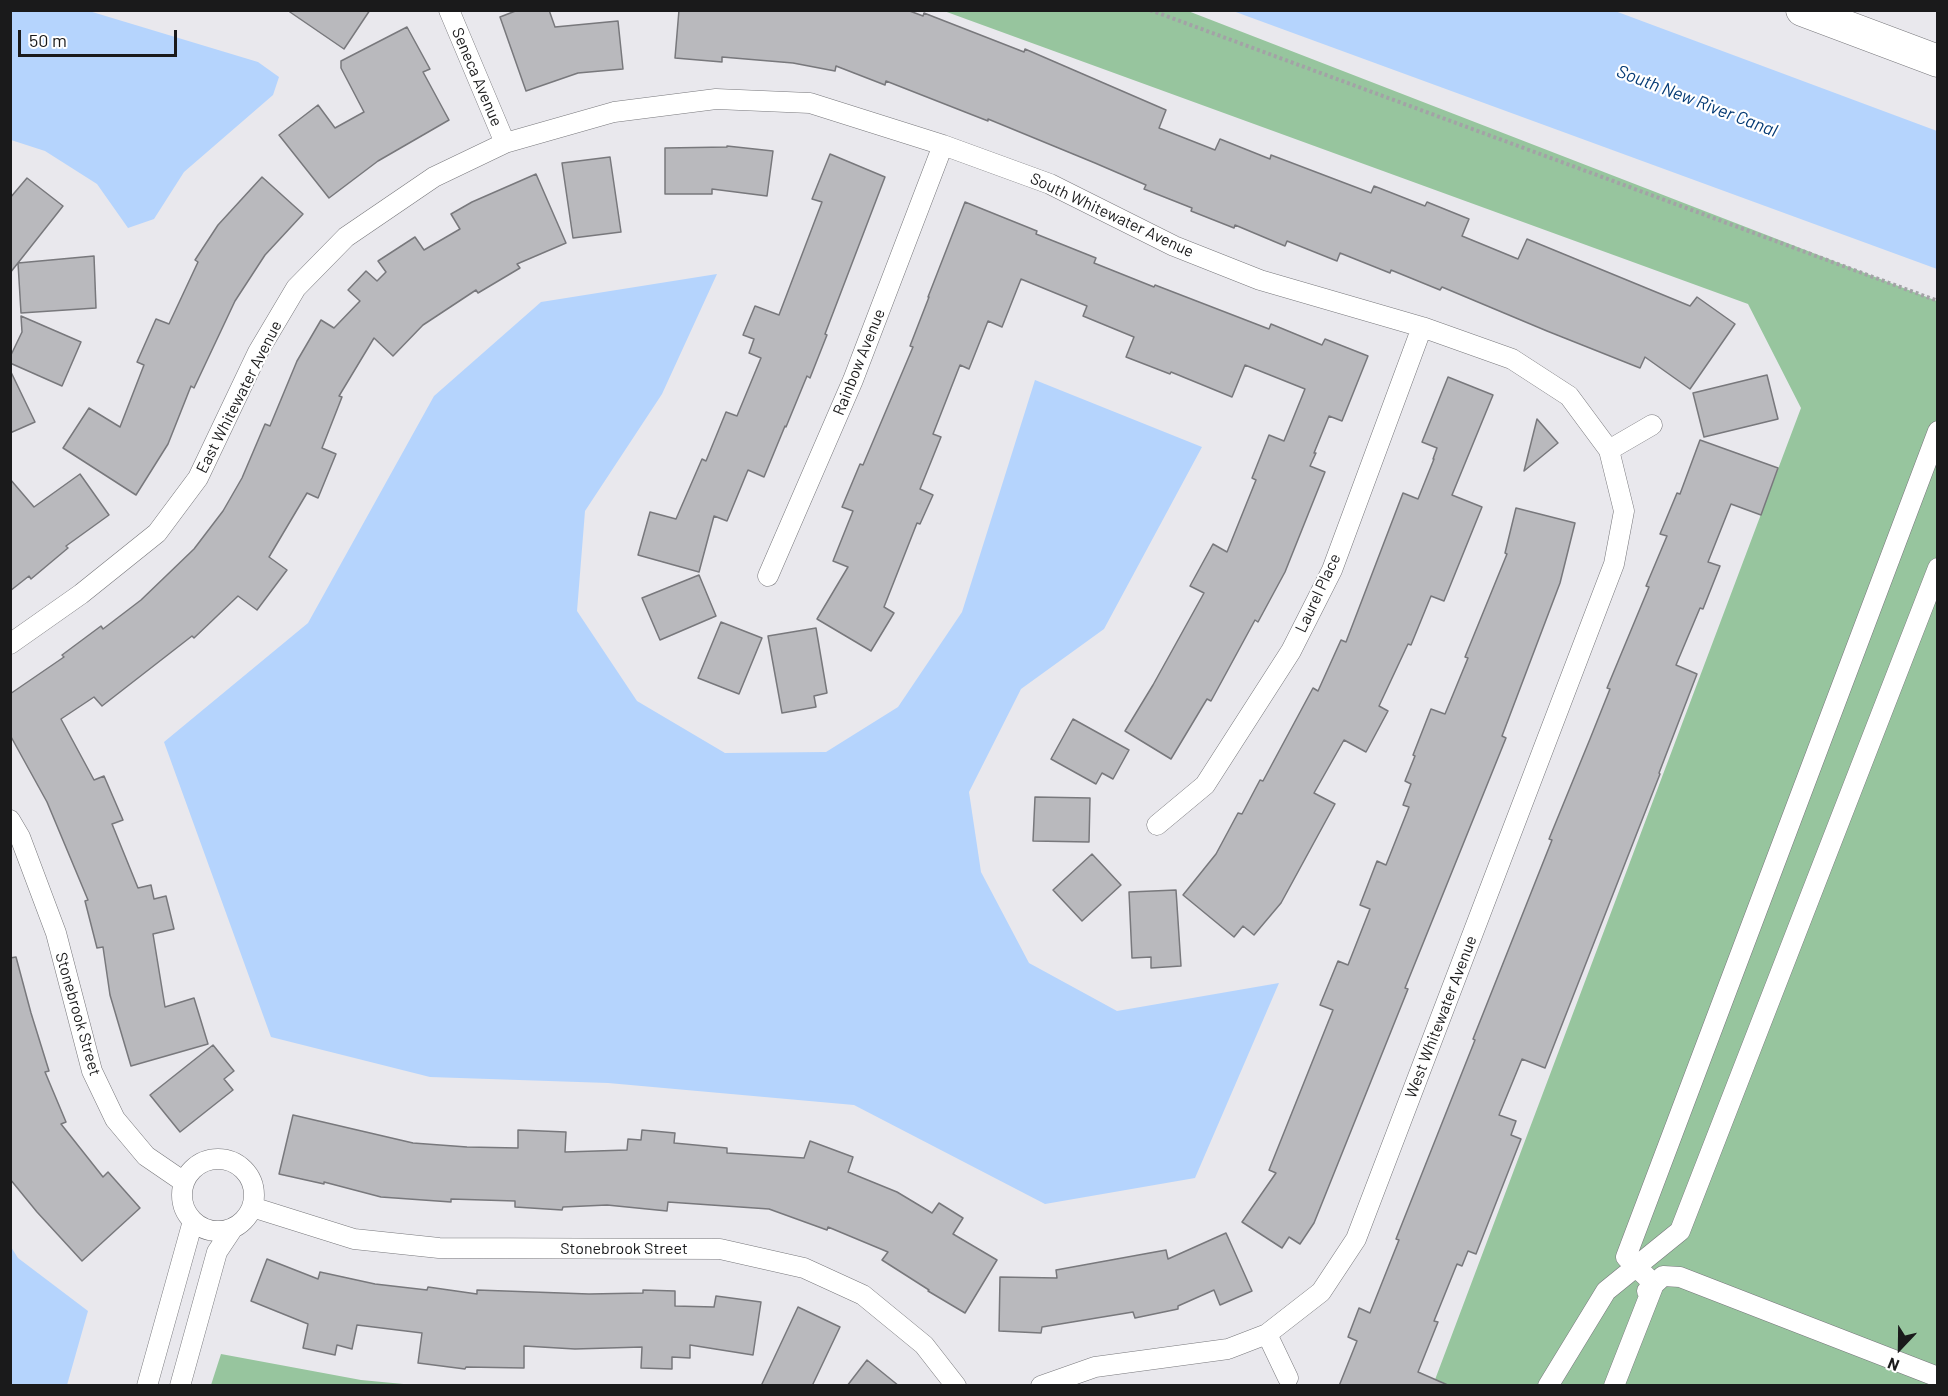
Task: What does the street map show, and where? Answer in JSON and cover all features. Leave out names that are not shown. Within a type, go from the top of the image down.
[{"type":"main road","points":[[1802,10],[1938,61]]},
{"type":"street","name":"Seneca Avenue","points":[[449,10],[505,143]]},
{"type":"street","name":"South Whitewater Avenue","points":[[505,143],[614,112],[716,99],[810,103],[1050,184],[1174,246],[1260,280],[1422,327],[1512,358],[1569,396],[1609,450]]},
{"type":"street","name":"East Whitewater Avenue","points":[[10,644],[81,594],[157,533],[198,478],[258,352],[296,288],[346,237],[434,177],[505,143]]},
{"type":"street","name":"Rainbow Avenue","points":[[768,576],[853,380],[943,146]]},
{"type":"street","name":"Laurel Place","points":[[1157,825],[1205,785],[1291,651],[1332,570],[1422,327]]},
{"type":"street","points":[[1609,450],[1652,425]]},
{"type":"street","points":[[1654,1284],[1626,1257],[1938,431]]},
{"type":"street","name":"West Whitewater Avenue","points":[[1041,1386],[1095,1367],[1228,1349],[1267,1334],[1321,1292],[1356,1239],[1614,564],[1624,511],[1609,450]]},
{"type":"street","points":[[1548,1386],[1606,1291],[1680,1232],[1938,568]]},
{"type":"street","name":"Stonebrook Street","points":[[10,820],[20,837],[56,933],[92,1071],[115,1119],[146,1156],[184,1182]]},
{"type":"street","points":[[180,1386],[217,1252],[233,1228],[245,1219],[252,1207],[254,1193],[251,1179],[243,1168],[230,1161],[216,1159],[203,1162],[191,1170],[184,1182],[182,1196],[185,1210],[193,1221],[205,1228],[220,1231],[233,1228]]},
{"type":"street","name":"Stonebrook Street","points":[[252,1207],[354,1239],[439,1248],[720,1249],[804,1268],[863,1295],[924,1345],[956,1386]]},
{"type":"street","points":[[147,1386],[193,1221]]},
{"type":"street","points":[[1611,1386],[1643,1296],[1664,1276],[1680,1276],[1938,1377]]},
{"type":"street","points":[[1267,1334],[1288,1378]]},
{"type":"path","points":[[1150,10],[1938,301]]},
{"type":"green space","points":[[944,11],[1188,11],[1937,301],[1937,1385],[1433,1385],[1801,408],[1748,304]]},
{"type":"green space","points":[[221,1354],[361,1380],[414,1385],[211,1385]]},
{"type":"water","points":[[11,10],[89,11],[258,62],[279,77],[273,95],[184,172],[154,219],[128,228],[97,184],[45,151],[11,140]]},
{"type":"water","name":"South New River Canal","points":[[1233,11],[1615,11],[1937,131],[1937,269]]},
{"type":"water","points":[[717,274],[662,394],[585,511],[577,611],[637,701],[725,753],[826,752],[898,707],[962,612],[1035,380],[1202,447],[1104,629],[1021,689],[969,792],[981,872],[1029,963],[1117,1011],[1279,983],[1195,1178],[1045,1204],[854,1105],[608,1083],[430,1077],[271,1037],[164,742],[308,623],[434,396],[541,302]]},
{"type":"water","points":[[11,1247],[18,1258],[88,1311],[67,1385],[11,1385]]},
{"type":"building","points":[[287,10],[370,10],[344,49]]},
{"type":"building","points":[[518,10],[549,10],[555,27],[618,21],[623,69],[578,73],[526,91],[500,17]]},
{"type":"building","points":[[679,10],[907,10],[923,16],[924,13],[1024,52],[1025,49],[1166,110],[1159,128],[1215,150],[1220,139],[1270,159],[1271,155],[1371,193],[1374,186],[1425,206],[1427,202],[1469,219],[1462,236],[1518,259],[1527,239],[1690,306],[1697,297],[1735,324],[1690,389],[1645,357],[1640,368],[1442,287],[1440,290],[1340,253],[1337,261],[1287,241],[1285,246],[1235,225],[1234,228],[1191,211],[1192,208],[1144,189],[1146,185],[1095,163],[988,119],[988,121],[886,81],[885,85],[836,66],[835,71],[793,63],[722,57],[722,62],[675,58]]},
{"type":"building","points":[[407,27],[430,69],[423,72],[449,120],[378,161],[329,198],[279,135],[318,105],[335,128],[364,112],[341,68],[341,61]]},
{"type":"building","points":[[727,146],[773,151],[767,196],[712,189],[712,194],[665,194],[665,148]]},
{"type":"building","points":[[830,154],[885,177],[810,378],[807,376],[764,477],[748,470],[727,521],[714,516],[699,572],[638,555],[650,512],[676,519],[702,459],[706,461],[726,412],[737,416],[761,358],[749,353],[754,339],[743,335],[755,306],[779,315],[822,202],[812,199]]},
{"type":"building","points":[[610,157],[621,232],[573,238],[562,163]]},
{"type":"building","points":[[536,174],[566,243],[517,264],[520,268],[478,293],[476,290],[423,325],[393,356],[374,338],[339,396],[342,397],[322,448],[336,454],[318,498],[307,493],[269,557],[287,570],[257,610],[238,596],[194,638],[192,636],[102,706],[94,697],[61,719],[94,780],[104,776],[123,820],[112,824],[138,888],[151,885],[154,899],[166,896],[174,929],[153,934],[165,1007],[194,998],[208,1044],[131,1066],[110,995],[103,947],[97,948],[85,901],[88,900],[47,802],[10,735],[10,694],[64,657],[62,655],[101,626],[103,629],[141,600],[194,549],[223,511],[242,478],[265,424],[270,426],[297,361],[321,320],[334,328],[360,301],[348,290],[366,271],[377,281],[386,272],[378,261],[415,237],[424,250],[460,229],[451,214],[472,202]]},
{"type":"building","points":[[262,177],[303,214],[265,255],[235,301],[194,388],[191,386],[168,444],[136,495],[63,448],[89,408],[120,427],[144,365],[137,362],[156,319],[169,324],[198,262],[195,260],[218,225]]},
{"type":"building","points":[[27,178],[63,206],[10,273],[10,198]]},
{"type":"building","points":[[965,202],[1037,231],[1036,234],[1096,258],[1094,263],[1154,287],[1155,285],[1269,329],[1271,324],[1322,345],[1325,339],[1368,356],[1342,421],[1329,416],[1314,453],[1316,453],[1310,466],[1325,472],[1285,572],[1258,622],[1255,620],[1211,701],[1207,699],[1171,759],[1125,731],[1204,593],[1190,586],[1213,544],[1227,552],[1256,480],[1252,478],[1269,435],[1284,441],[1305,389],[1245,365],[1232,397],[1171,372],[1170,374],[1126,357],[1134,337],[1083,316],[1087,306],[1021,279],[1002,327],[988,321],[969,369],[960,365],[933,434],[941,437],[920,489],[933,495],[920,524],[917,523],[884,607],[894,613],[871,651],[817,619],[848,567],[833,561],[853,511],[842,507],[860,464],[863,465],[913,347],[910,346]]},
{"type":"building","points":[[94,256],[96,308],[21,313],[18,263]]},
{"type":"building","points":[[21,316],[81,342],[62,386],[10,363],[10,357],[22,332]]},
{"type":"building","points":[[10,370],[35,422],[10,433]]},
{"type":"building","points":[[1767,375],[1778,419],[1704,437],[1693,393]]},
{"type":"building","points":[[1448,377],[1493,395],[1452,495],[1482,507],[1444,601],[1431,596],[1411,645],[1408,644],[1379,706],[1388,711],[1366,752],[1344,740],[1314,793],[1335,804],[1281,903],[1254,935],[1243,926],[1234,937],[1183,895],[1216,854],[1238,813],[1242,814],[1260,780],[1263,781],[1313,688],[1318,691],[1341,640],[1346,642],[1403,493],[1418,499],[1434,459],[1437,448],[1422,442]]},
{"type":"building","points":[[1537,419],[1558,443],[1524,471]]},
{"type":"building","points":[[1700,440],[1778,468],[1761,515],[1731,504],[1708,562],[1720,566],[1703,609],[1700,608],[1676,665],[1697,674],[1660,774],[1545,1068],[1522,1059],[1499,1115],[1516,1121],[1511,1135],[1521,1139],[1476,1254],[1468,1251],[1462,1266],[1457,1264],[1434,1321],[1438,1322],[1418,1372],[1450,1386],[1339,1386],[1357,1341],[1348,1337],[1359,1308],[1370,1313],[1399,1240],[1396,1239],[1552,840],[1549,839],[1649,587],[1646,586],[1667,536],[1660,534],[1677,493],[1680,494]]},
{"type":"building","points":[[80,474],[109,515],[66,546],[68,548],[31,579],[29,576],[10,591],[10,479],[34,507]]},
{"type":"building","points":[[1516,508],[1575,523],[1560,583],[1502,736],[1506,738],[1405,988],[1408,989],[1314,1223],[1300,1244],[1289,1237],[1282,1248],[1242,1222],[1276,1173],[1269,1170],[1333,1010],[1320,1005],[1338,961],[1348,965],[1370,909],[1360,905],[1377,861],[1386,865],[1409,807],[1403,805],[1411,784],[1405,781],[1415,756],[1413,755],[1431,709],[1445,714],[1468,658],[1465,657],[1507,554],[1505,553]]},
{"type":"building","points":[[699,575],[716,616],[660,640],[642,598]]},
{"type":"building","points":[[721,622],[762,638],[739,694],[698,678]]},
{"type":"building","points":[[816,628],[827,693],[814,696],[816,707],[782,713],[768,636]]},
{"type":"building","points":[[1073,719],[1129,750],[1113,779],[1102,773],[1096,784],[1051,759]]},
{"type":"building","points":[[1035,797],[1090,798],[1089,842],[1033,841]]},
{"type":"building","points":[[1092,854],[1121,885],[1082,921],[1053,890]]},
{"type":"building","points":[[1176,890],[1181,966],[1151,968],[1151,957],[1132,958],[1129,892]]},
{"type":"building","points":[[16,957],[49,1071],[45,1072],[66,1122],[61,1124],[103,1177],[108,1172],[140,1208],[82,1261],[10,1179],[10,958]]},
{"type":"building","points":[[213,1045],[234,1071],[224,1079],[233,1090],[180,1132],[150,1095]]},
{"type":"building","points":[[293,1115],[413,1143],[467,1147],[518,1148],[518,1130],[566,1132],[565,1152],[627,1150],[628,1139],[641,1140],[642,1130],[675,1133],[674,1143],[727,1148],[727,1153],[804,1158],[810,1141],[853,1157],[848,1172],[897,1192],[932,1213],[939,1203],[963,1218],[953,1234],[997,1260],[965,1313],[882,1260],[888,1252],[828,1227],[827,1230],[769,1209],[668,1202],[667,1211],[607,1205],[563,1207],[562,1210],[515,1207],[515,1201],[451,1199],[451,1202],[381,1197],[324,1182],[324,1184],[279,1174]]},
{"type":"building","points":[[1226,1233],[1252,1291],[1220,1305],[1214,1290],[1178,1306],[1178,1309],[1135,1318],[1133,1312],[1042,1327],[1041,1333],[999,1331],[1000,1277],[1057,1278],[1056,1270],[1166,1250],[1168,1259]]},
{"type":"building","points":[[267,1259],[318,1279],[320,1272],[375,1284],[427,1290],[428,1287],[477,1294],[477,1290],[589,1294],[643,1293],[643,1290],[675,1291],[675,1306],[714,1307],[716,1296],[761,1302],[753,1355],[690,1345],[690,1358],[672,1357],[672,1369],[641,1368],[642,1347],[575,1349],[524,1346],[524,1368],[466,1367],[465,1369],[418,1363],[422,1333],[357,1325],[352,1349],[337,1345],[335,1355],[303,1348],[308,1324],[251,1301]]},
{"type":"building","points":[[798,1307],[840,1327],[812,1386],[761,1386]]},
{"type":"building","points":[[867,1360],[899,1386],[847,1386]]}]
